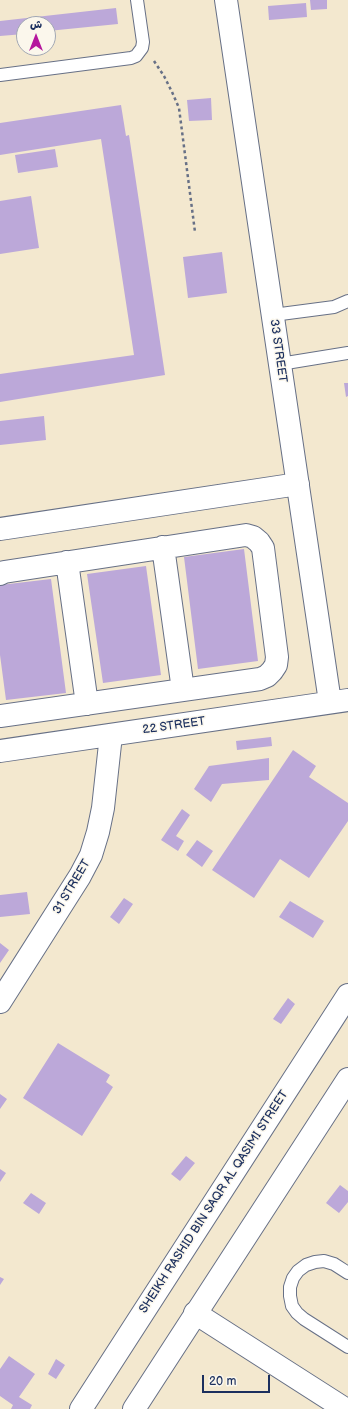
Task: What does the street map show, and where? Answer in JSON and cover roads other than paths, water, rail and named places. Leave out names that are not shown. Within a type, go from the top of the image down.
[{"type":"street","name":"33 STREET","points":[[226,0],[298,484],[339,701]]},
{"type":"street","points":[[0,529],[298,484]]},
{"type":"street","points":[[0,574],[4,572],[163,547],[246,535],[254,537],[263,548],[276,657],[276,664],[272,671],[267,676],[260,679],[0,716]]},
{"type":"street","points":[[163,547],[183,690]]},
{"type":"street","points":[[67,562],[87,704]]},
{"type":"street","name":"22 STREET","points":[[2,751],[339,701]]},
{"type":"street","points":[[0,721],[2,751]]},
{"type":"street","name":"31 STREET","points":[[0,1002],[80,876],[90,855],[98,832],[103,808],[111,735]]},
{"type":"street","name":"SHEIKH RASHID BIN SAQR AL QASIMI STREET","points":[[81,1409],[348,995]]},
{"type":"street","points":[[134,1409],[348,1079]]},
{"type":"street","points":[[195,1314],[345,1409]]},
{"type":"lane","points":[[0,75],[131,58],[136,56],[142,48],[143,42],[137,0]]},
{"type":"lane","points":[[273,315],[334,307],[348,301]]},
{"type":"lane","points":[[280,364],[348,353]]},
{"type":"lane","points":[[348,1273],[334,1264],[324,1261],[310,1263],[298,1271],[293,1278],[290,1287],[292,1306],[297,1313],[348,1347]]}]
